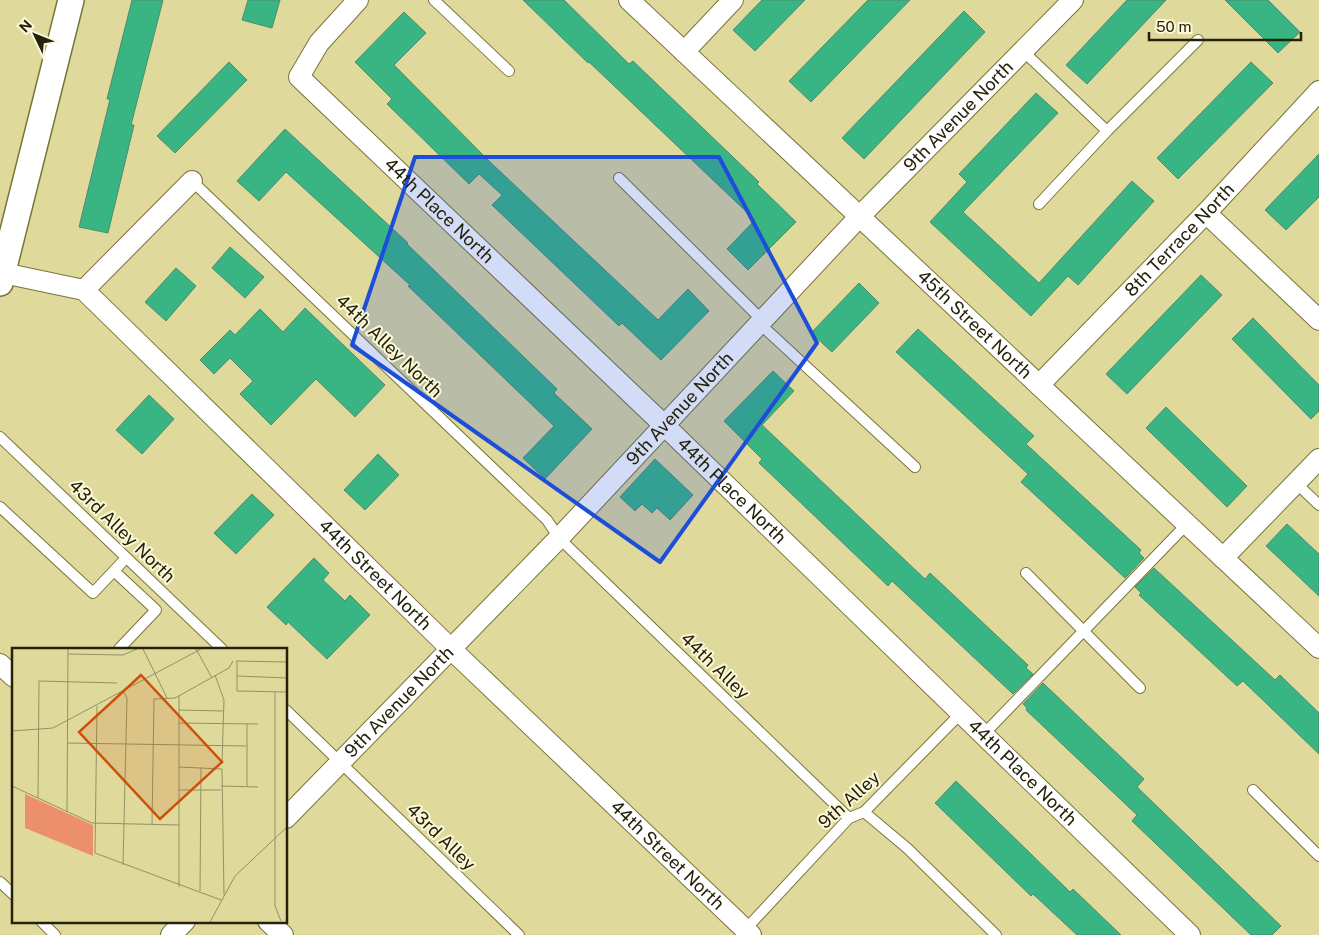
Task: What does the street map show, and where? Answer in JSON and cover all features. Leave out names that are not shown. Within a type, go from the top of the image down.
[{"type":"street","points":[[72,0],[1,278],[84,290],[192,181]]},
{"type":"street","name":"44th Place North","points":[[358,0],[319,43],[298,77],[665,426],[1190,935]]},
{"type":"street","name":"45th Street North","points":[[629,0],[1319,648]]},
{"type":"street","points":[[684,52],[734,0]]},
{"type":"street","name":"9th Avenue North","points":[[288,816],[559,538],[860,216],[1073,0]]},
{"type":"street","name":"8th Terrace North","points":[[1039,385],[1206,213],[1319,92]]},
{"type":"street","points":[[1206,213],[1319,320]]},
{"type":"street","name":"44th Street North","points":[[84,290],[451,649],[746,933]]},
{"type":"street","points":[[1223,558],[1319,459]]},
{"type":"street","points":[[0,664],[12,675]]},
{"type":"street","points":[[171,935],[184,922]]},
{"type":"street","points":[[269,922],[283,935]]},
{"type":"lane","points":[[434,0],[509,71]]},
{"type":"lane","points":[[1039,204],[1107,131],[1198,40]]},
{"type":"lane","points":[[1023,51],[1107,131]]},
{"type":"lane","points":[[620,178],[761,322],[915,467]]},
{"type":"lane","name":"44th Alley North","points":[[192,181],[547,520],[559,538]]},
{"type":"lane","name":"43rd Alley North","points":[[0,437],[221,648]]},
{"type":"lane","points":[[1296,483],[1319,505]]},
{"type":"lane","points":[[0,507],[93,593],[126,558]]},
{"type":"lane","points":[[983,735],[1187,524]]},
{"type":"lane","name":"44th Alley","points":[[559,538],[849,818]]},
{"type":"lane","points":[[114,571],[156,610],[120,648]]},
{"type":"lane","points":[[1026,573],[1140,688]]},
{"type":"lane","points":[[288,712],[340,762]]},
{"type":"lane","name":"9th Alley","points":[[746,933],[849,818],[864,812],[961,714]]},
{"type":"lane","name":"43rd Alley","points":[[340,762],[519,935]]},
{"type":"lane","points":[[1253,790],[1319,856]]},
{"type":"lane","points":[[864,812],[907,848],[996,935]]},
{"type":"lane","points":[[0,882],[12,893]]},
{"type":"lane","points":[[42,922],[55,935]]},
{"type":"highlighted area","points":[[415,157],[719,157],[817,343],[660,562],[352,345]]},
{"type":"building","points":[[132,0],[163,0],[131,125],[134,125],[108,233],[79,227],[110,99],[107,99]]},
{"type":"building","points":[[248,0],[280,0],[272,28],[242,20]]},
{"type":"building","points":[[523,0],[564,0],[629,64],[633,61],[759,182],[757,184],[796,222],[748,270],[727,249],[755,220]]},
{"type":"building","points":[[762,0],[805,0],[755,51],[733,30]]},
{"type":"building","points":[[868,0],[910,0],[811,102],[789,81]]},
{"type":"building","points":[[1127,0],[1166,0],[1087,84],[1066,65]]},
{"type":"building","points":[[1225,0],[1268,0],[1300,32],[1278,53]]},
{"type":"building","points":[[964,11],[985,32],[864,159],[842,138]]},
{"type":"building","points":[[404,12],[426,33],[394,65],[490,162],[658,320],[688,289],[709,311],[661,360],[622,323],[619,326],[492,205],[502,195],[479,174],[469,184],[387,104],[392,99],[355,62]]},
{"type":"building","points":[[229,62],[247,80],[175,153],[157,136]]},
{"type":"building","points":[[1251,62],[1273,83],[1178,179],[1157,158]]},
{"type":"building","points":[[1036,93],[1058,113],[963,212],[1039,283],[1132,181],[1154,201],[1078,285],[1068,276],[1031,316],[930,222],[967,182],[959,174]]},
{"type":"building","points":[[285,129],[408,243],[557,389],[554,393],[592,429],[545,479],[523,458],[554,426],[408,286],[410,285],[286,172],[259,201],[237,181]]},
{"type":"building","points":[[1319,154],[1319,197],[1286,230],[1265,210]]},
{"type":"building","points":[[230,247],[264,277],[245,298],[212,268]]},
{"type":"building","points":[[176,268],[196,286],[166,321],[145,302]]},
{"type":"building","points":[[1201,275],[1222,295],[1127,394],[1106,374]]},
{"type":"building","points":[[859,283],[879,303],[832,352],[811,333]]},
{"type":"building","points":[[305,308],[385,385],[355,417],[316,379],[271,425],[240,394],[253,381],[230,358],[214,374],[200,360],[230,330],[235,335],[260,309],[283,332]]},
{"type":"building","points":[[1253,318],[1319,385],[1319,411],[1311,419],[1232,339]]},
{"type":"building","points":[[918,329],[1034,436],[1026,444],[1141,550],[1139,553],[1144,558],[1125,578],[1021,482],[1028,474],[896,352]]},
{"type":"building","points":[[773,371],[794,391],[762,425],[925,579],[930,573],[1028,665],[1026,668],[1033,674],[1013,694],[892,581],[888,586],[759,463],[762,459],[724,421]]},
{"type":"building","points":[[149,395],[174,419],[142,454],[116,430]]},
{"type":"building","points":[[1166,407],[1247,486],[1227,507],[1146,428]]},
{"type":"building","points":[[378,454],[399,475],[365,510],[344,490]]},
{"type":"building","points":[[655,459],[693,495],[670,520],[657,508],[652,513],[642,504],[635,511],[620,497]]},
{"type":"building","points":[[252,494],[274,515],[236,554],[214,533]]},
{"type":"building","points":[[1287,524],[1319,554],[1319,596],[1266,546]]},
{"type":"building","points":[[314,558],[329,573],[323,580],[345,601],[350,595],[370,615],[327,659],[288,622],[286,625],[267,607]]},
{"type":"building","points":[[1154,568],[1275,680],[1280,675],[1319,713],[1319,754],[1243,681],[1237,686],[1139,595],[1141,593],[1135,587]]},
{"type":"building","points":[[1043,683],[1144,779],[1137,787],[1281,926],[1272,935],[1251,935],[1132,821],[1137,815],[1026,710],[1027,708],[1023,704]]},
{"type":"building","points":[[956,781],[1070,892],[1073,889],[1121,935],[1077,935],[1033,894],[1031,896],[935,803]]}]
